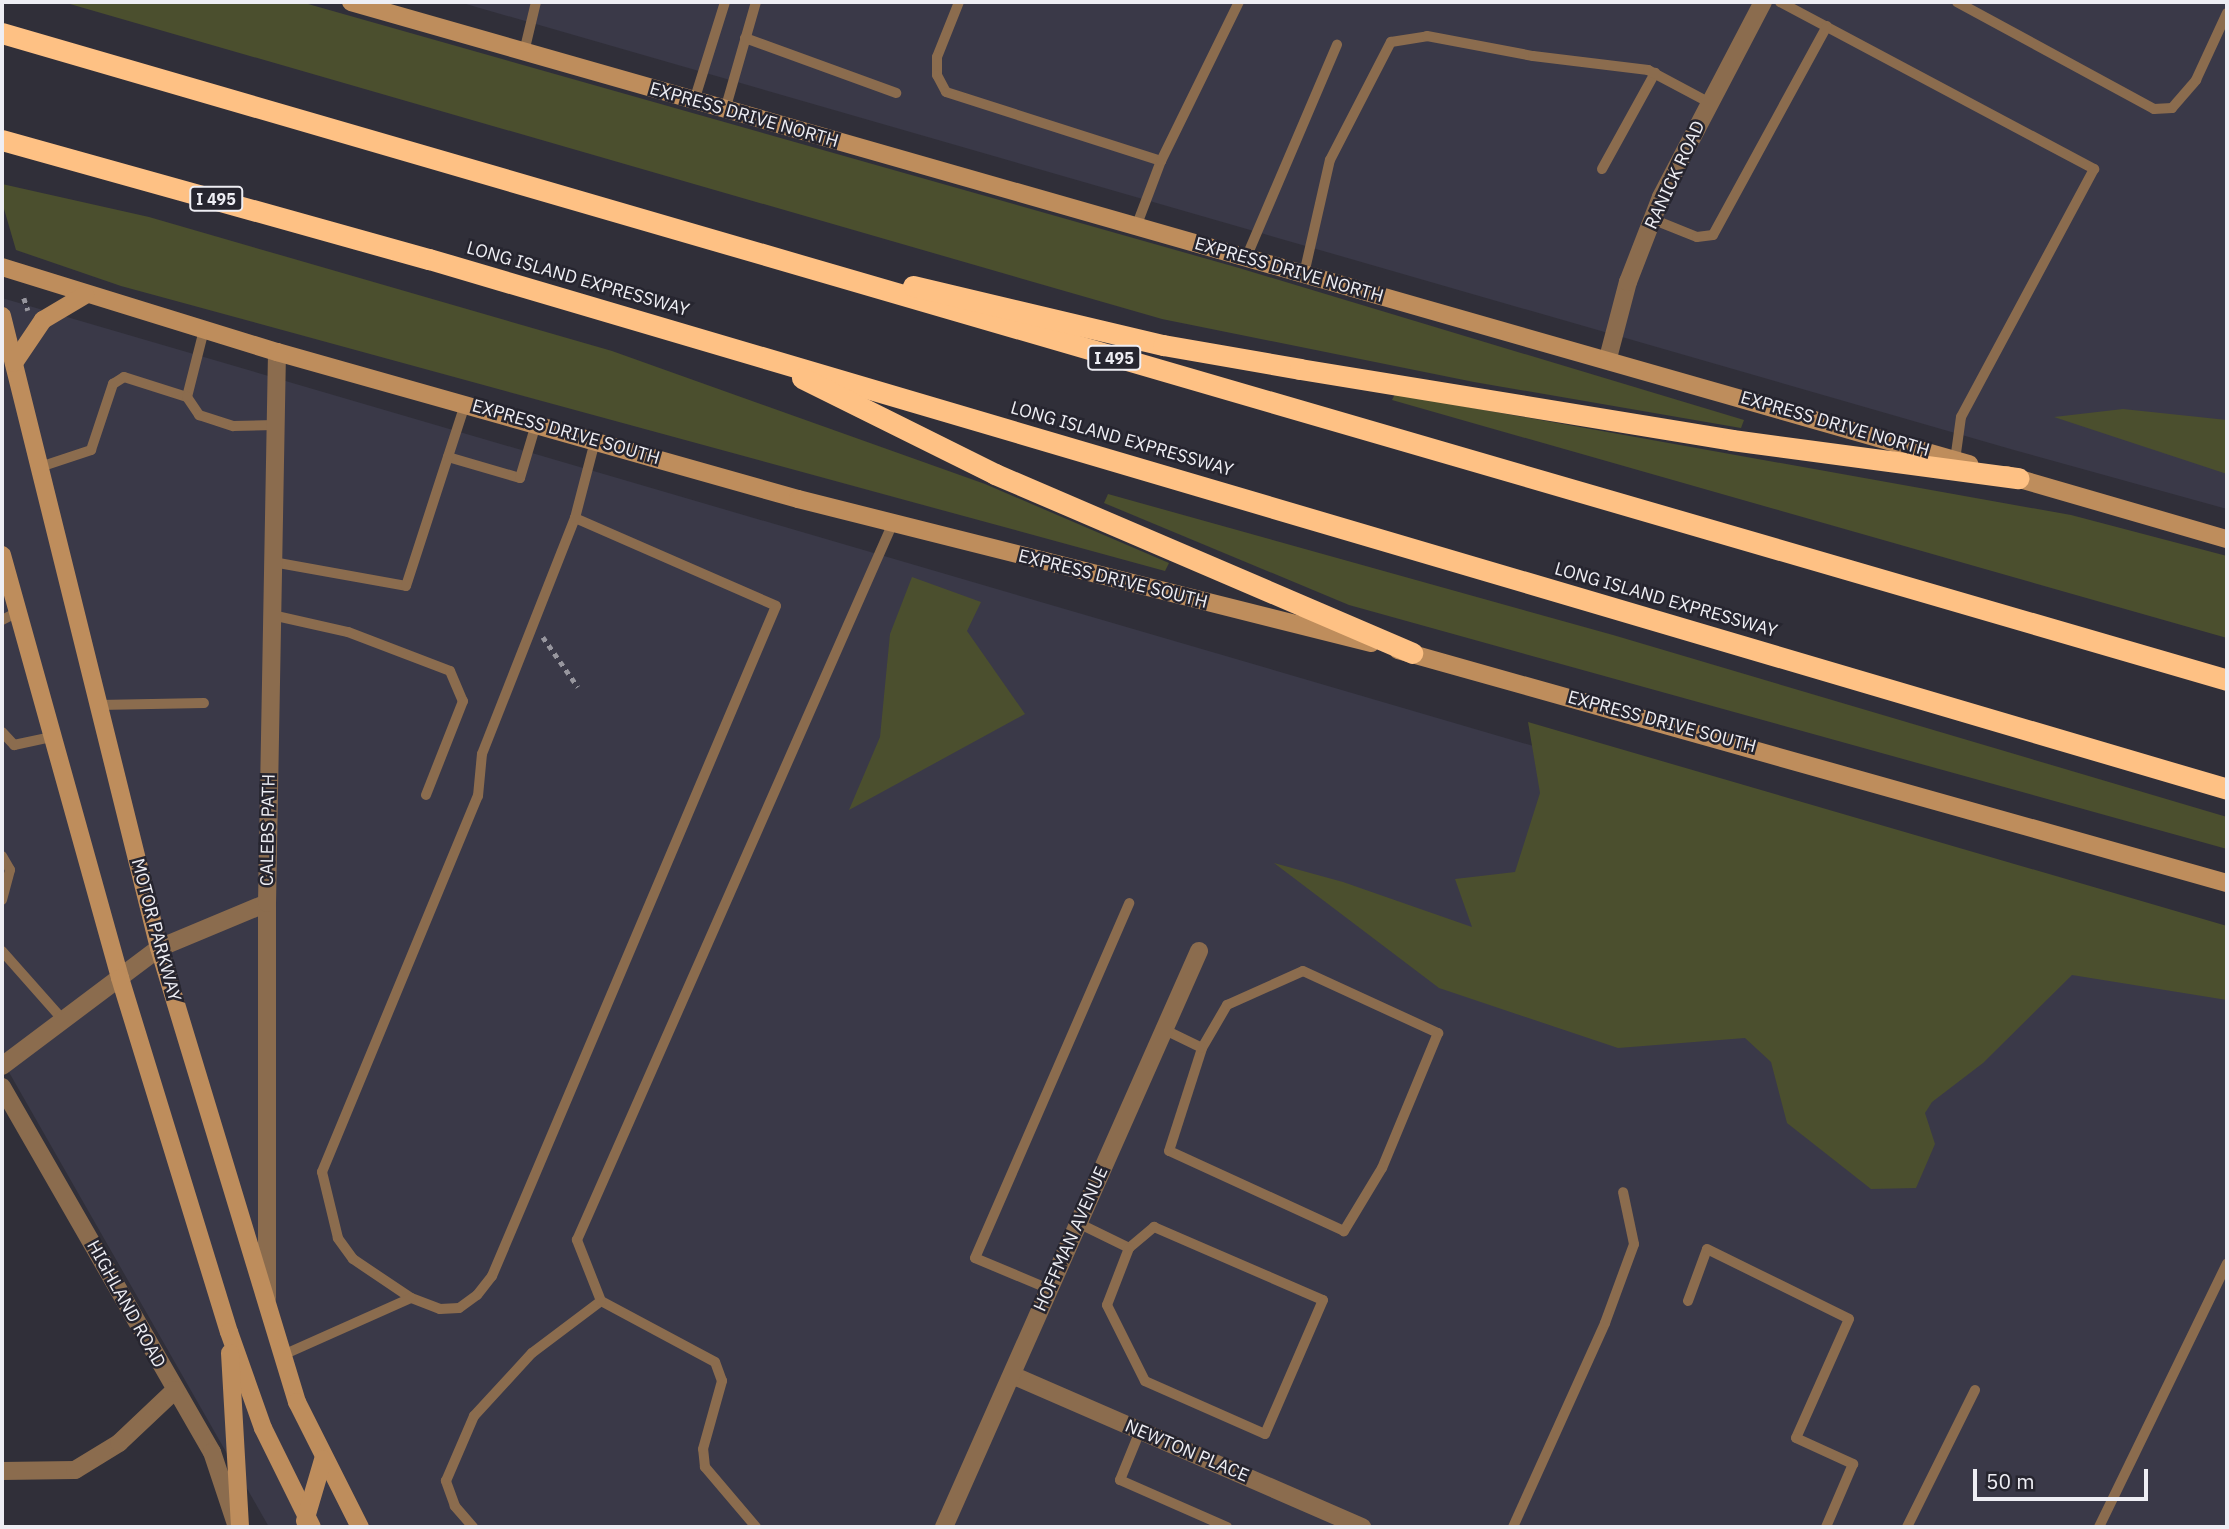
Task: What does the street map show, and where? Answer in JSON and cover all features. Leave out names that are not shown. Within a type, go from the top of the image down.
[{"type":"highway","name":"I 495","points":[[2,33],[658,226],[2227,680]]},
{"type":"highway","name":"LONG ISLAND EXPRESSWAY","points":[[2,140],[766,358],[2227,789]]},
{"type":"highway","points":[[658,226],[1163,345],[1732,440],[2018,478]]},
{"type":"highway","points":[[766,358],[861,411],[995,474],[1412,653]]},
{"type":"main road","name":"EXPRESS DRIVE NORTH","points":[[351,2],[1136,227],[1608,358],[2227,539]]},
{"type":"main road","name":"EXPRESS DRIVE SOUTH","points":[[2,267],[85,295],[276,352],[596,441],[893,523],[1412,653],[2227,883]]},
{"type":"main road","points":[[14,363],[43,320],[85,295]]},
{"type":"main road","name":"MOTOR PARKWAY","points":[[2,316],[159,948],[297,1402],[323,1460],[360,1527]]},
{"type":"main road","points":[[2,555],[10,616],[52,737],[120,978],[229,1332],[263,1428],[307,1524]]},
{"type":"main road","points":[[229,1332],[239,1527]]},
{"type":"main road","points":[[307,1524],[323,1460]]},
{"type":"street","name":"RANICK ROAD","points":[[1608,358],[1628,282],[1652,219],[1763,2]]},
{"type":"street","name":"CALEBS PATH","points":[[267,1308],[267,903],[276,352]]},
{"type":"street","points":[[2,1066],[159,948],[267,903]]},
{"type":"street","name":"HOFFMAN AVENUE","points":[[944,1527],[1199,951]]},
{"type":"street","name":"HIGHLAND ROAD","points":[[2,1087],[212,1452],[239,1527]]},
{"type":"street","name":"NEWTON PLACE","points":[[1012,1375],[1140,1431],[1331,1521],[1362,1527]]},
{"type":"street","points":[[2,1471],[75,1470],[119,1443],[174,1390]]},
{"type":"lane","points":[[524,52],[536,2]]},
{"type":"lane","points":[[694,101],[725,2]]},
{"type":"lane","points":[[725,110],[756,2]]},
{"type":"lane","points":[[959,2],[937,57],[937,75],[946,92],[1161,161]]},
{"type":"lane","points":[[1136,227],[1161,161],[1240,2]]},
{"type":"lane","points":[[1780,2],[2094,169],[1961,417],[1955,460]]},
{"type":"lane","points":[[1957,2],[2154,109],[2172,108],[2196,80],[2227,13]]},
{"type":"lane","points":[[1652,219],[1697,237],[1713,235],[1827,26]]},
{"type":"lane","points":[[1304,274],[1330,160],[1391,42],[1427,36],[1654,73],[1710,103]]},
{"type":"lane","points":[[745,38],[897,93]]},
{"type":"lane","points":[[1246,258],[1337,45]]},
{"type":"lane","points":[[1602,169],[1654,73]]},
{"type":"lane","points":[[187,397],[204,330]]},
{"type":"lane","points":[[40,467],[91,450],[113,384],[124,377],[187,397],[199,415],[233,426],[275,425]]},
{"type":"lane","points":[[273,562],[406,586],[465,404]]},
{"type":"lane","points":[[448,457],[520,478],[536,424]]},
{"type":"lane","points":[[575,518],[776,606],[492,1276],[477,1295],[459,1308],[440,1309],[411,1297],[353,1259],[338,1238],[322,1172],[478,796],[482,754],[575,518],[596,441]]},
{"type":"lane","points":[[756,1527],[705,1467],[703,1449],[722,1381],[715,1362],[601,1301],[577,1240],[893,523]]},
{"type":"lane","points":[[272,615],[348,632],[450,671],[460,686],[463,701],[426,795]]},
{"type":"lane","points":[[99,705],[204,704]]},
{"type":"lane","points":[[2,732],[14,745],[52,737]]},
{"type":"lane","points":[[2,856],[10,870],[2,900]]},
{"type":"lane","points":[[1049,1289],[975,1258],[1129,903]]},
{"type":"lane","points":[[2,951],[63,1020]]},
{"type":"lane","points":[[1303,971],[1438,1033],[1382,1168],[1344,1231],[1169,1151],[1202,1048],[1227,1005],[1303,971]]},
{"type":"lane","points":[[1163,1029],[1202,1048]]},
{"type":"lane","points":[[1513,1527],[1605,1323],[1634,1244],[1622,1192]]},
{"type":"lane","points":[[1078,1223],[1129,1248]]},
{"type":"lane","points":[[1154,1227],[1323,1300],[1265,1434],[1145,1381],[1124,1346],[1107,1305],[1129,1248],[1154,1227]]},
{"type":"lane","points":[[1689,1301],[1707,1249],[1849,1319],[1796,1438],[1853,1464],[1826,1527]]},
{"type":"lane","points":[[2099,1527],[2227,1263]]},
{"type":"lane","points":[[283,1355],[411,1297]]},
{"type":"lane","points":[[473,1527],[455,1506],[446,1481],[474,1416],[532,1353],[601,1301]]},
{"type":"lane","points":[[1906,1527],[1975,1390]]},
{"type":"lane","points":[[1140,1431],[1120,1480],[1227,1527]]},
{"type":"path","points":[[539,634],[578,687]]},
{"type":"shaded area","points":[[459,2],[2227,2],[2227,509],[2014,450]]},
{"type":"shaded area","points":[[2,298],[2227,949],[2227,1527],[269,1527],[2,1060]]},
{"type":"green space","points":[[63,2],[301,2],[1239,268],[1744,420],[1741,428],[1474,382],[1162,319]]},
{"type":"green space","points":[[2,184],[149,217],[612,351],[985,484],[1169,563],[1165,571],[121,286],[16,250],[2,202]]},
{"type":"green space","points":[[1395,394],[2071,515],[2227,556],[2227,638],[1392,400]]},
{"type":"green space","points":[[2123,409],[2227,420],[2227,474],[2054,417]]},
{"type":"green space","points":[[1108,494],[1613,635],[2227,817],[2227,849],[1349,605],[1104,503]]},
{"type":"green space","points":[[912,577],[981,602],[967,631],[1025,714],[849,810],[880,737],[890,634]]},
{"type":"green space","points":[[1528,722],[2227,926],[2227,1000],[2072,975],[1983,1063],[1932,1102],[1925,1113],[1935,1144],[1916,1188],[1871,1189],[1787,1123],[1771,1062],[1745,1038],[1618,1048],[1439,988],[1274,863],[1343,882],[1472,927],[1455,879],[1515,872],[1540,793]]}]
